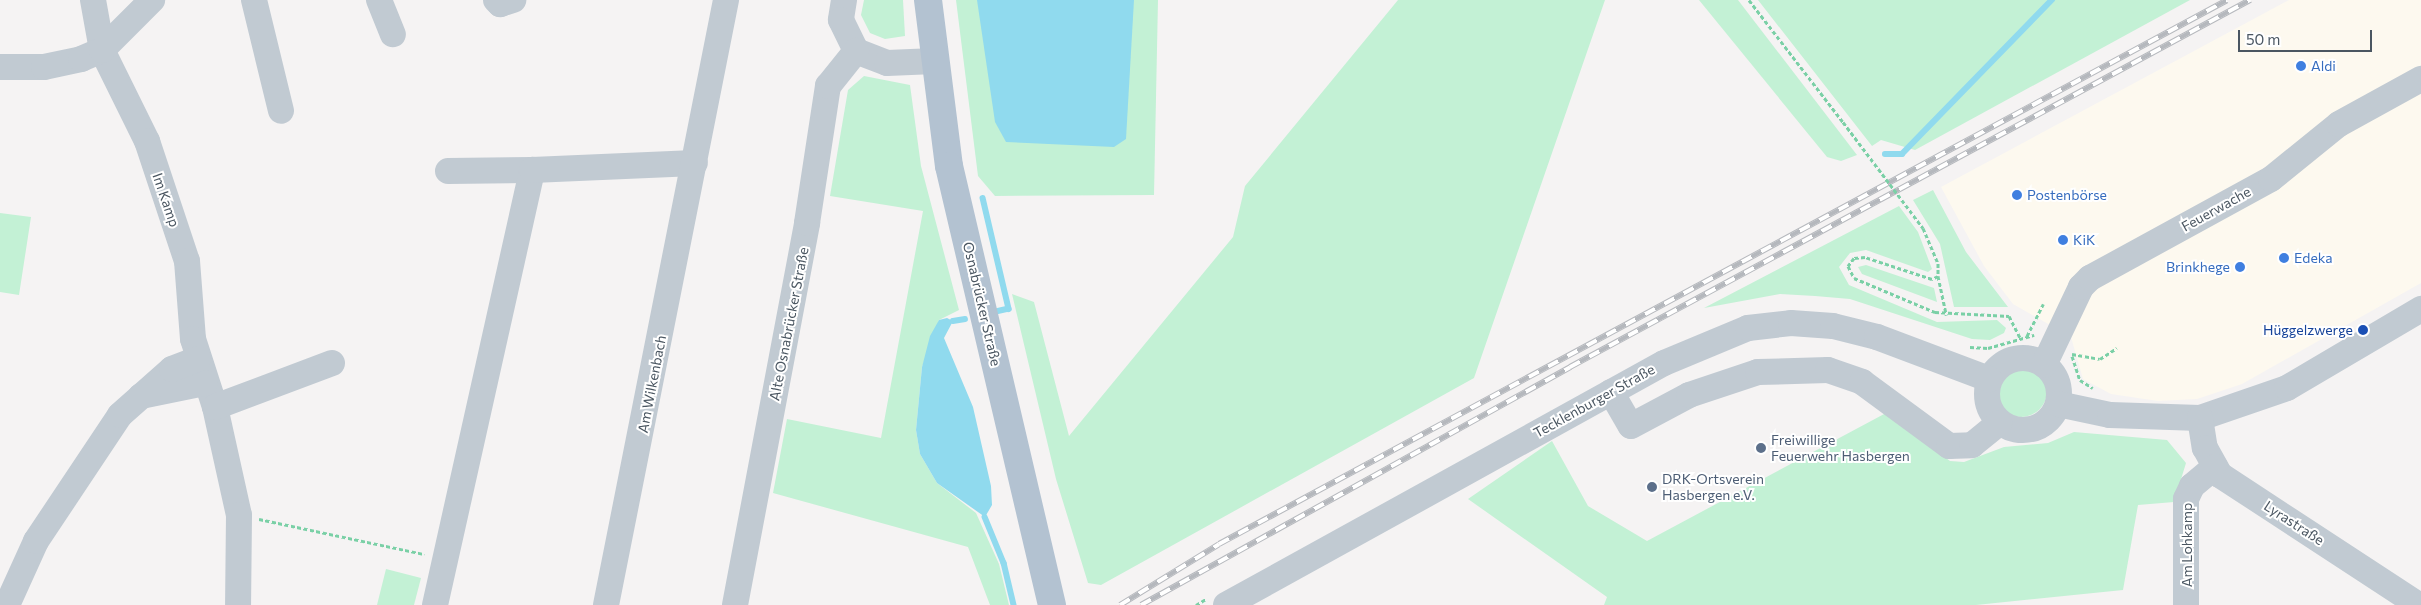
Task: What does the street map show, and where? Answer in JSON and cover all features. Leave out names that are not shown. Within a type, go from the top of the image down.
[{"type":"main road","name":"Osnabrücker Straße","points":[[928,0],[934,61],[949,166],[1052,605]]},
{"type":"street","name":"Im Kamp","points":[[93,0],[102,50],[147,141],[187,261],[202,371],[215,407],[239,515],[238,605]]},
{"type":"street","points":[[0,67],[44,67],[102,50],[152,0]]},
{"type":"street","points":[[254,0],[281,111]]},
{"type":"street","points":[[379,0],[393,34]]},
{"type":"street","points":[[496,0],[500,4],[512,0]]},
{"type":"street","name":"Am Wilkenbach","points":[[606,605],[726,0]]},
{"type":"street","points":[[844,0],[841,20],[856,51],[887,63],[934,61]]},
{"type":"street","name":"Alte Osnabrücker Straße","points":[[735,605],[808,223],[828,86],[856,51]]},
{"type":"street","name":"Feuerwache","points":[[2057,354],[2081,287],[2090,278],[2271,178],[2339,124],[2421,79]]},
{"type":"street","points":[[448,171],[532,170],[695,163]]},
{"type":"street","points":[[435,605],[532,170]]},
{"type":"street","points":[[2058,404],[2110,415],[2200,418],[2256,393],[2421,309]]},
{"type":"street","name":"Tecklenburger Straße","points":[[1226,605],[1611,392],[1708,342],[1748,328],[1791,323],[1833,326],[1877,337],[1989,379]]},
{"type":"street","points":[[2057,354],[2058,404],[2053,416],[2034,430],[2015,430],[1999,423],[1987,402],[1989,379],[2006,362],[2018,358],[2057,354]]},
{"type":"street","points":[[215,407],[332,363]]},
{"type":"street","points":[[1611,392],[1631,426],[1689,395],[1758,372],[1828,370],[1862,382],[1949,446],[1972,444],[1999,423]]},
{"type":"street","points":[[7,605],[36,541],[120,415],[140,396],[202,371]]},
{"type":"street","points":[[2200,418],[2215,467]]},
{"type":"street","name":"Am Lohkamp","points":[[2186,605],[2186,498],[2192,486],[2215,467]]},
{"type":"street","name":"Lyrastraße","points":[[2215,467],[2419,605]]},
{"type":"path","points":[[1749,0],[1923,228],[1938,263],[1938,276],[1946,315]]},
{"type":"path","points":[[1938,276],[1932,279],[1865,257],[1854,258],[1848,266],[1854,278],[1946,315],[1998,312],[2016,324],[2020,338],[2027,336],[2057,354],[2080,380],[2103,394]]},
{"type":"path","points":[[2027,336],[2043,304]]},
{"type":"path","points":[[2057,354],[2100,359],[2117,348]]},
{"type":"path","points":[[239,515],[445,559]]},
{"type":"shaded area","points":[[2289,0],[2421,0],[2421,283],[2242,384],[2197,399],[2158,401],[2111,394],[2083,379],[2071,337],[2013,304],[1984,266],[1941,187]]},
{"type":"green space","points":[[864,0],[903,0],[905,36],[885,39],[870,33],[861,15]]},
{"type":"green space","points":[[956,0],[1158,0],[1154,195],[995,196],[978,176]]},
{"type":"green space","points":[[1398,0],[1605,0],[1474,378],[1101,585],[1088,583],[1056,479],[1012,294],[1034,302],[1069,436],[1233,237],[1245,186]]},
{"type":"green space","points":[[1699,0],[1738,0],[1857,155],[1841,161],[1827,157]]},
{"type":"green space","points":[[1758,0],[2190,0],[1915,150],[1881,140],[1872,146]]},
{"type":"green space","points":[[864,76],[910,85],[921,166],[959,310],[939,320],[922,367],[916,430],[920,454],[937,483],[976,513],[999,564],[1009,605],[990,605],[968,547],[773,493],[787,419],[881,438],[923,211],[830,196],[848,90]]},
{"type":"green space","points":[[1933,190],[1966,252],[2008,307],[1954,307],[1940,244],[1913,200]]},
{"type":"green space","points":[[1899,206],[1918,232],[1932,269],[1928,272],[1866,250],[1850,253],[1839,267],[1849,285],[1937,322],[1997,320],[2006,328],[2004,333],[1990,340],[1972,339],[1850,299],[1815,296],[1780,294],[1704,308]]},
{"type":"green space","points":[[0,213],[31,217],[19,295],[0,292]]},
{"type":"green space","points":[[1866,265],[1934,288],[1937,302],[1862,274],[1858,267]]},
{"type":"green space","points":[[2021,365],[2031,367],[2039,373],[2045,381],[2047,391],[2045,401],[2039,409],[2031,415],[2021,417],[2011,415],[2003,409],[1997,401],[1995,391],[1997,381],[2003,373],[2011,367]]},
{"type":"green space","points":[[1886,413],[1950,461],[1964,462],[2004,447],[2048,443],[2074,432],[2167,440],[2186,463],[2174,502],[2138,505],[2123,590],[1976,605],[1604,605],[1607,597],[1468,499],[1552,441],[1588,506],[1647,541]]},
{"type":"green space","points":[[386,569],[421,578],[414,605],[377,605]]},
{"type":"water","points":[[977,0],[1134,0],[1126,139],[1114,147],[1006,142],[995,122]]},
{"type":"water","points":[[947,318],[953,321],[944,338],[973,407],[991,486],[992,505],[985,517],[937,483],[920,454],[916,430],[922,367],[930,336],[939,320]]},
{"type":"waterway","points":[[1885,154],[1902,154],[2052,0]]},
{"type":"waterway","points":[[983,198],[1009,309],[996,312]]},
{"type":"waterway","points":[[953,321],[965,319]]},
{"type":"waterway","points":[[985,517],[1004,563],[1014,605]]},
{"type":"railway","points":[[1120,605],[1219,544],[2227,0]]},
{"type":"railway","points":[[1141,605],[1570,367],[2250,0]]},
{"type":"place","name":"Aldi","points":[[2301,66]]},
{"type":"place","name":"Postenbörse","points":[[2017,195]]},
{"type":"place","name":"KiK","points":[[2063,240]]},
{"type":"place","name":"Edeka","points":[[2284,258]]},
{"type":"place","name":"Brinkhege","points":[[2240,267]]},
{"type":"place","name":"Hüggelzwerge","points":[[2363,330]]},
{"type":"place","name":"Freiwillige Feuerwehr Hasbergen","points":[[1761,448]]},
{"type":"place","name":"DRK-Ortsverein Hasbergen e.V.","points":[[1652,487]]}]
